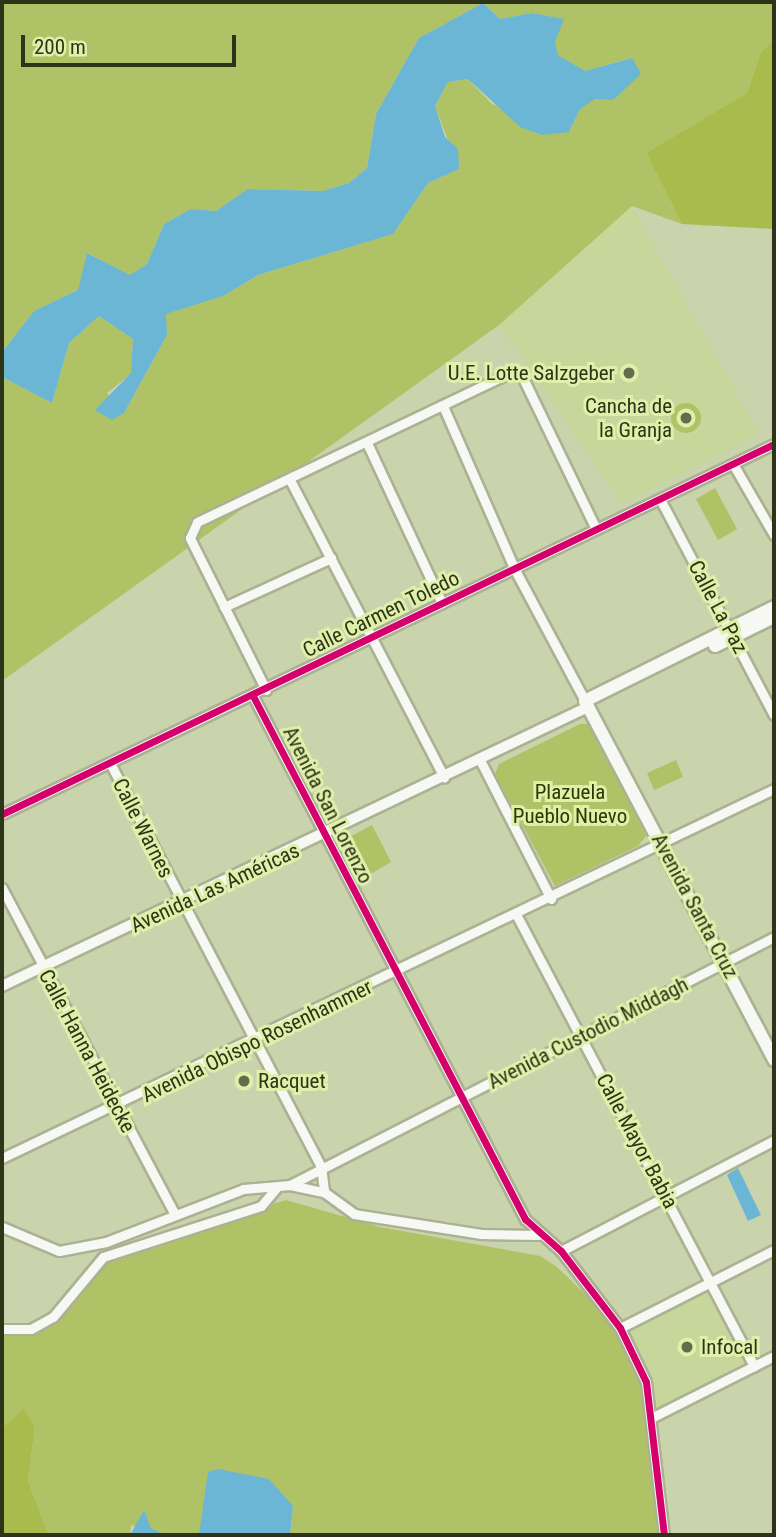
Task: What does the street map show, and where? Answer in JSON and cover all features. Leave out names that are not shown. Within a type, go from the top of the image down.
[{"type":"main road","name":"Avenida Las Américas","points":[[732,633],[774,607]]},
{"type":"main road","name":"Avenida Las Américas","points":[[584,706],[732,633],[774,617]]},
{"type":"main road","name":"Avenida Santa Cruz","points":[[584,706],[662,842],[774,1060]]},
{"type":"street","points":[[266,690],[189,530],[290,480],[518,373],[596,530]]},
{"type":"street","name":"Avenida Santa Cruz","points":[[443,406],[514,568],[584,706]]},
{"type":"street","points":[[367,443],[442,603]]},
{"type":"street","name":"Calle Carmen Toledo","points":[[2,814],[266,690],[774,444]]},
{"type":"street","points":[[733,464],[774,535]]},
{"type":"street","points":[[290,480],[444,777]]},
{"type":"street","name":"Calle La Paz","points":[[660,499],[774,715]]},
{"type":"street","points":[[224,607],[331,558]]},
{"type":"street","name":"Avenida San Lorenzo","points":[[253,696],[459,1099],[538,1236],[561,1251],[620,1328],[646,1382],[653,1417],[664,1535]]},
{"type":"street","name":"Avenida Las Américas","points":[[2,986],[44,969],[324,837],[584,706]]},
{"type":"street","points":[[480,760],[551,899]]},
{"type":"street","name":"Calle Warnes","points":[[110,763],[252,1043],[321,1166],[324,1192]]},
{"type":"street","name":"Avenida Obispo Rosenhammer","points":[[2,1158],[117,1108],[774,789]]},
{"type":"street","name":"Calle Hanna Heidecke","points":[[2,888],[174,1213]]},
{"type":"street","name":"Calle Mayor Babia","points":[[517,916],[667,1195],[709,1283],[754,1366]]},
{"type":"street","name":"Avenida Custodio Middagh","points":[[290,1185],[321,1166],[459,1099],[774,937]]},
{"type":"street","points":[[561,1251],[774,1140]]},
{"type":"street","points":[[2,1227],[59,1251],[106,1242],[174,1213],[243,1189],[290,1185],[324,1192],[354,1213],[481,1234],[538,1236]]},
{"type":"street","points":[[2,1329],[31,1329],[53,1317],[103,1257],[261,1206],[277,1186]]},
{"type":"street","points":[[620,1328],[774,1250]]},
{"type":"street","points":[[653,1417],[774,1356]]},
{"type":"shaded area","name":"U.E. Lotte Salzgeber","points":[[632,206],[759,434],[622,504],[499,325]]},
{"type":"shaded area","name":"Infocal","points":[[709,1283],[754,1366],[653,1417],[620,1328]]},
{"type":"green space","points":[[2,2],[774,2],[774,40],[761,52],[747,93],[646,153],[682,224],[632,206],[499,325],[2,681],[2,377],[52,403],[69,343],[99,316],[133,339],[132,373],[107,393],[124,413],[167,335],[165,314],[223,296],[258,275],[393,234],[428,183],[459,169],[435,106],[448,82],[468,79],[492,104],[569,132],[580,109],[631,58],[585,71],[558,55],[554,42],[563,19],[532,13],[500,19],[483,3],[419,38],[376,114],[367,168],[349,183],[323,191],[249,189],[216,211],[191,209],[164,224],[147,264],[130,276],[88,253],[78,290],[34,311],[2,352]]},
{"type":"green space","points":[[774,40],[774,229],[682,224],[646,153],[747,93],[761,52]]},
{"type":"green space","name":"Cancha de la Granja","points":[[686,403],[697,407],[701,418],[697,429],[686,433],[675,429],[671,418],[675,407]]},
{"type":"green space","points":[[715,488],[737,529],[718,540],[696,499]]},
{"type":"green space","name":"Plazuela Pueblo Nuevo","points":[[580,724],[591,724],[646,836],[638,846],[555,886],[495,774],[499,764]]},
{"type":"green space","points":[[676,760],[683,777],[654,790],[647,773]]},
{"type":"green space","points":[[372,825],[391,862],[365,877],[346,839]]},
{"type":"green space","points":[[286,1200],[380,1227],[540,1256],[557,1267],[620,1328],[646,1382],[664,1535],[290,1535],[293,1506],[199,1535],[165,1535],[131,1525],[130,1535],[49,1535],[28,1481],[35,1427],[24,1410],[2,1428],[2,1329],[31,1329],[53,1317],[103,1257]]},
{"type":"green space","points":[[24,1409],[35,1427],[28,1481],[49,1535],[2,1535],[2,1428]]},
{"type":"water","points":[[483,3],[500,19],[532,13],[564,19],[555,42],[558,55],[585,71],[632,58],[641,74],[613,100],[595,99],[580,109],[569,132],[542,135],[520,127],[468,79],[448,82],[435,106],[445,137],[458,149],[459,169],[428,183],[393,234],[258,275],[223,296],[166,314],[167,335],[124,413],[112,420],[95,410],[131,373],[133,339],[99,316],[69,343],[52,403],[2,377],[2,352],[34,311],[78,290],[87,253],[130,275],[147,264],[164,224],[191,209],[216,211],[248,189],[323,191],[349,183],[367,168],[376,114],[419,38]]},
{"type":"water","points":[[738,1168],[761,1215],[748,1221],[727,1175]]},
{"type":"water","points":[[218,1469],[269,1479],[293,1506],[290,1535],[199,1535],[208,1472]]},
{"type":"water","points":[[144,1510],[151,1528],[165,1535],[130,1535]]},
{"type":"cycle path","points":[[2,814],[774,444]]},
{"type":"cycle path","points":[[253,696],[525,1219],[561,1251],[620,1328],[646,1382],[664,1535]]},
{"type":"place","name":"U.E. Lotte Salzgeber","points":[[629,373]]},
{"type":"place","name":"Cancha de la Granja","points":[[686,418]]},
{"type":"place","name":"Racquet","points":[[244,1081]]},
{"type":"place","name":"Infocal","points":[[687,1347]]}]
